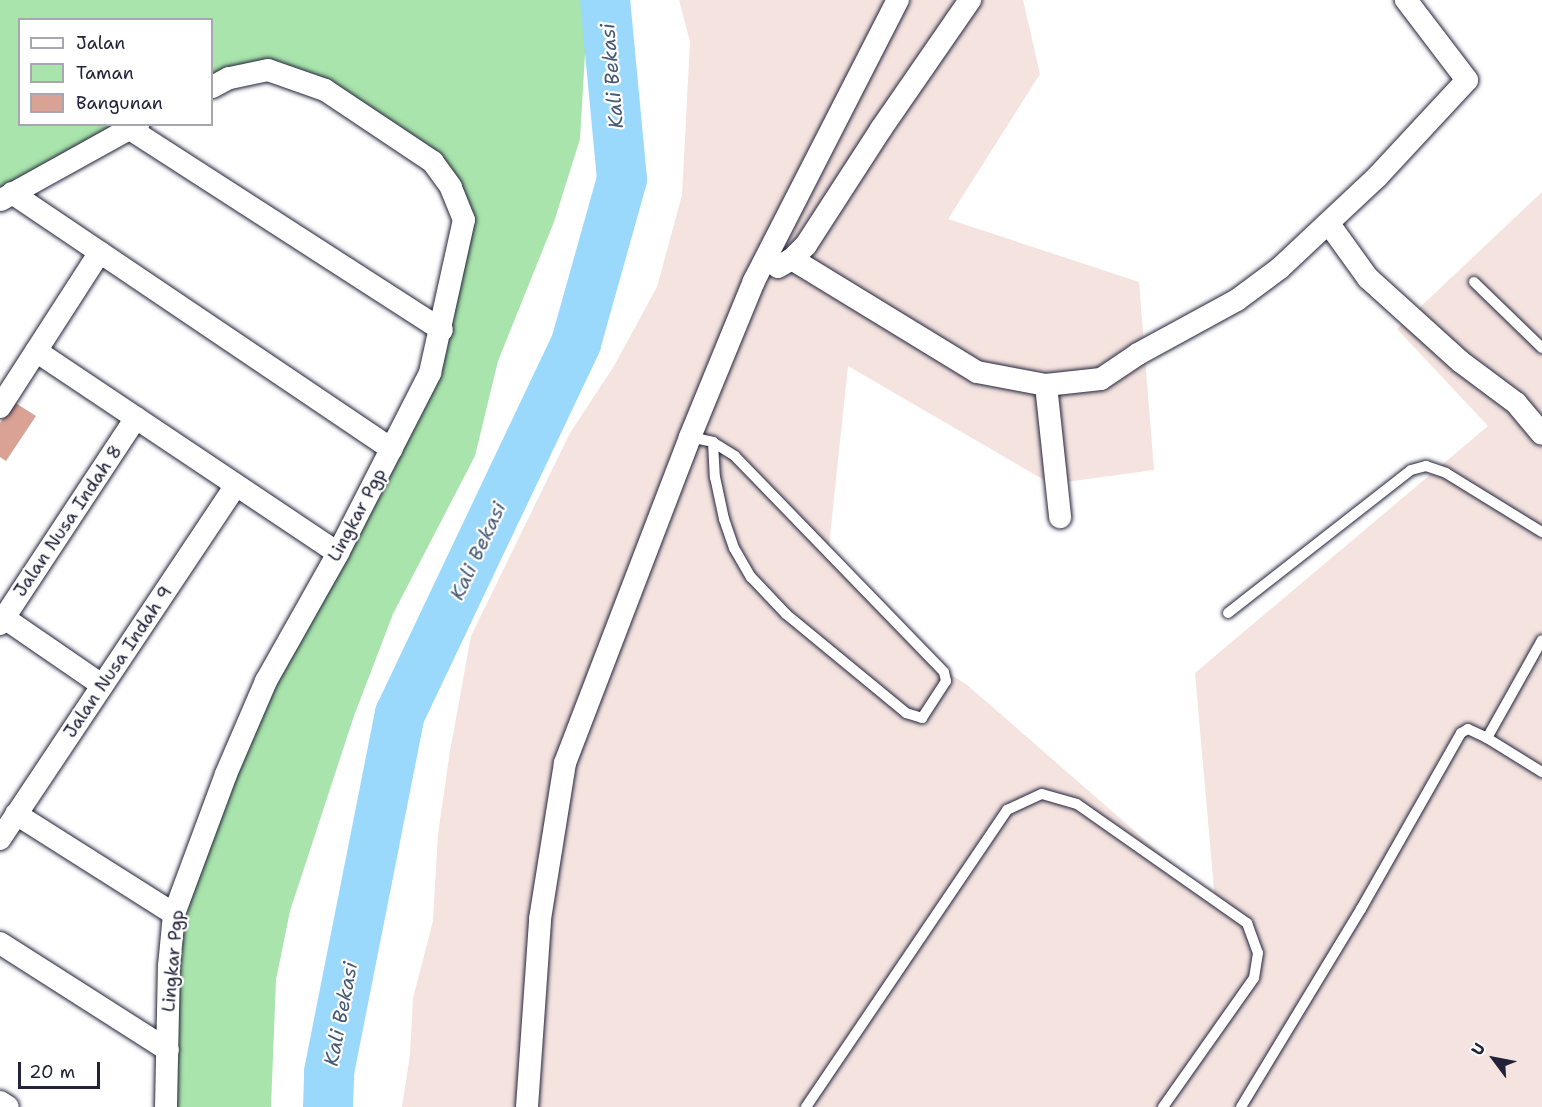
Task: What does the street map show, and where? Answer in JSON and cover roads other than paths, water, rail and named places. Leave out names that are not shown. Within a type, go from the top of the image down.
[{"type":"street","points":[[527,1107],[540,919],[565,763],[690,437],[754,281],[898,0]]},
{"type":"street","points":[[754,281],[792,260],[806,244],[881,129],[970,0]]},
{"type":"street","points":[[792,260],[976,372],[1046,384],[1101,379],[1138,354],[1237,300],[1280,268],[1377,177],[1467,80],[1406,0]]},
{"type":"street","name":"Lingkar Pgp","points":[[166,1107],[174,914],[226,774],[266,681],[338,553],[430,373],[442,330],[464,220],[451,187],[433,162],[325,90],[268,70],[229,78],[213,86]]},
{"type":"street","points":[[6,197],[134,127],[442,330]]},
{"type":"street","points":[[6,197],[100,252],[392,449]]},
{"type":"street","points":[[1329,224],[1368,278],[1461,362],[1516,403],[1542,434]]},
{"type":"street","points":[[0,407],[100,252]]},
{"type":"street","points":[[36,351],[338,553]]},
{"type":"street","points":[[1046,384],[1060,517]]},
{"type":"street","name":"Jalan Nusa Indah 8","points":[[1,619],[136,418]]},
{"type":"street","name":"Jalan Nusa Indah 9","points":[[0,838],[236,485]]},
{"type":"street","points":[[1,619],[102,685]]},
{"type":"street","points":[[16,814],[174,914]]},
{"type":"street","points":[[0,943],[168,1050]]},
{"type":"lane","points":[[1474,282],[1542,348]]},
{"type":"lane","points":[[690,437],[713,442],[735,456],[944,672],[946,681],[922,718],[906,713],[786,614],[751,577],[734,548],[724,519],[715,477],[713,442]]},
{"type":"lane","points":[[1228,613],[1411,470],[1426,466],[1446,473],[1542,532]]},
{"type":"lane","points":[[1487,738],[1542,640]]},
{"type":"lane","points":[[1241,1107],[1361,909],[1461,733],[1468,729],[1487,738],[1542,772]]},
{"type":"lane","points":[[806,1107],[1007,810],[1042,794],[1077,804],[1247,923],[1258,952],[1254,978],[1163,1107]]},
{"type":"waterway","name":"Kali Bekasi","points":[[328,1107],[329,1072],[400,714],[576,343],[622,179],[605,0]]}]
